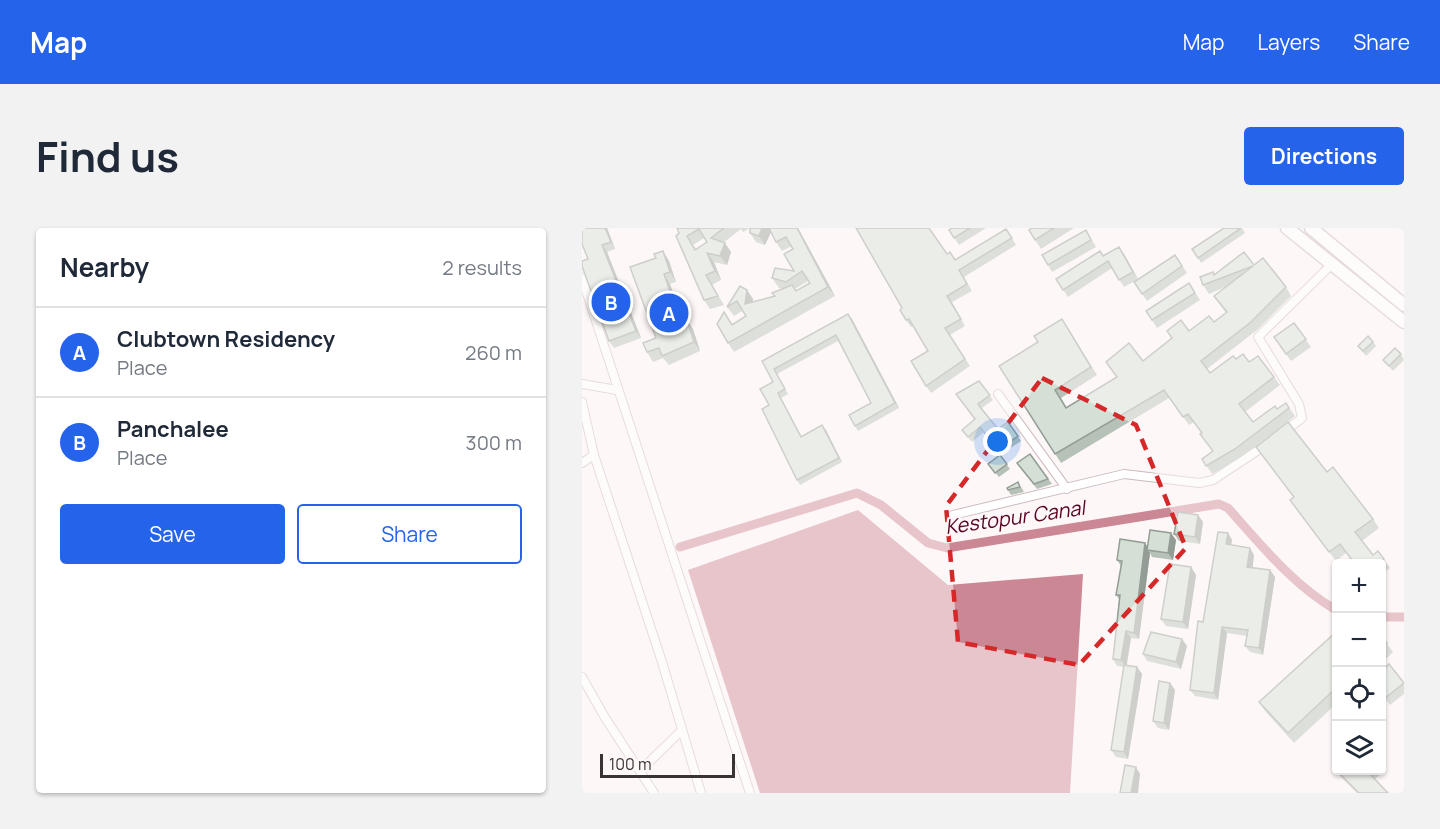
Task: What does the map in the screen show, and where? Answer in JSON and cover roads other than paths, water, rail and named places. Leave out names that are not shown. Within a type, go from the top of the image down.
[{"type":"main road","points":[[1287,228],[1404,322]]},
{"type":"main road","points":[[1311,228],[1404,305]]},
{"type":"street","points":[[953,515],[1124,474],[1198,483],[1214,480],[1244,462],[1302,418],[1299,404],[1258,337],[1332,264]]},
{"type":"street","points":[[582,278],[750,793]]},
{"type":"street","points":[[582,384],[617,390]]},
{"type":"street","points":[[998,394],[1067,489]]},
{"type":"street","points":[[582,402],[594,455],[701,793]]},
{"type":"street","points":[[582,463],[594,455]]},
{"type":"street","points":[[582,676],[604,716],[654,793]]},
{"type":"street","points":[[641,770],[682,730]]},
{"type":"waterway","name":"Kestopur Canal","points":[[680,547],[857,493],[881,505],[928,543],[947,548],[1219,504],[1228,508],[1265,550],[1306,589],[1332,608]]},
{"type":"waterway","name":"Kestopur Canal","points":[[1386,617],[1404,617]]},
{"type":"place","name":"Panchalee","points":[[611,302]]},
{"type":"place","name":"Clubtown Residency","points":[[669,313]]}]
